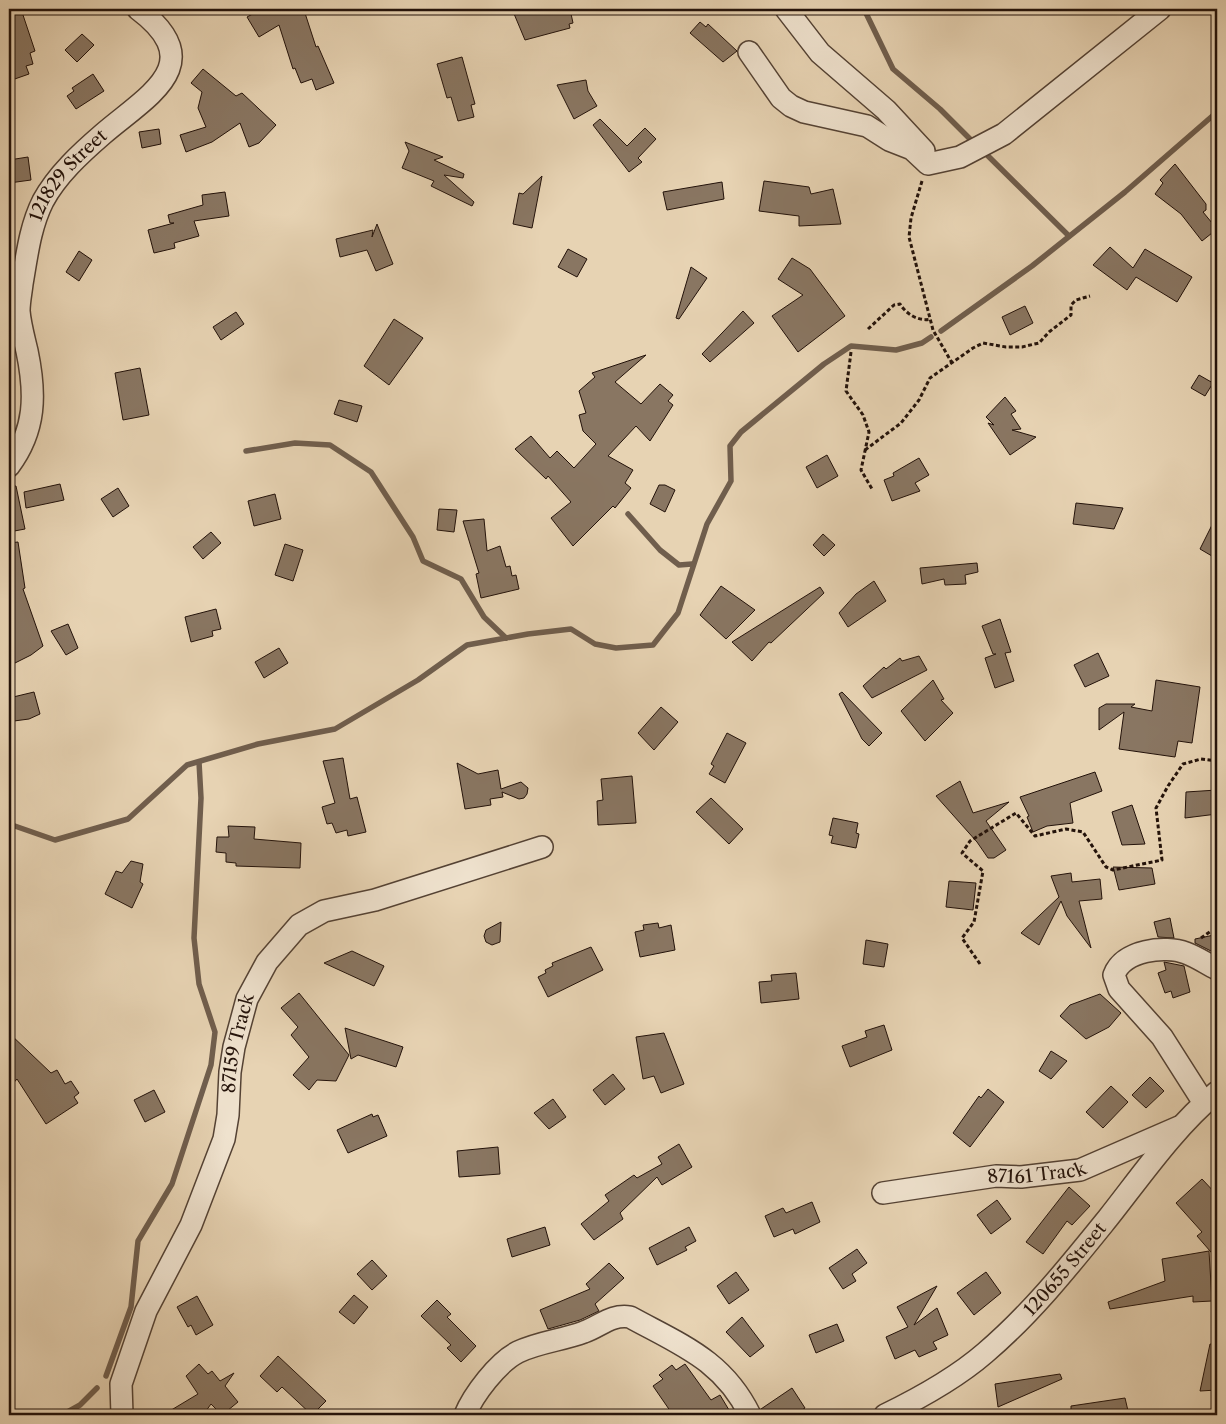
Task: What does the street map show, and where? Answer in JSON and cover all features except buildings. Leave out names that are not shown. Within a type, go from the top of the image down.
[{"type":"street","name":"121829 Street","points":[[9,466],[27,437],[33,406],[32,373],[19,310],[28,243],[36,215],[48,192],[61,174],[103,134],[151,96],[162,84],[169,65],[170,47],[151,18],[138,9]]},
{"type":"street","points":[[786,9],[820,53],[886,110],[931,163]]},
{"type":"street","points":[[749,52],[781,98],[791,106],[804,112],[867,126],[889,140],[912,149],[931,163],[960,157],[1004,134],[1160,9]]},
{"type":"street","name":"87159 Track","points":[[122,1415],[121,1384],[146,1310],[191,1225],[224,1139],[234,1048],[247,999],[267,962],[300,925],[324,911],[375,900],[542,846]]},
{"type":"street","points":[[1211,1098],[1162,1037],[1119,989],[1114,975],[1123,962],[1135,956],[1170,949],[1186,953],[1217,969]]},
{"type":"street","name":"120655 Street","points":[[885,1415],[914,1401],[951,1378],[984,1354],[1005,1335],[1038,1301],[1182,1126],[1211,1098]]},
{"type":"street","name":"87161 Track","points":[[883,1193],[996,1176],[1020,1177],[1080,1170],[1182,1126]]},
{"type":"street","points":[[465,1415],[469,1404],[486,1381],[513,1355],[586,1332],[606,1320],[622,1315],[630,1317],[701,1355],[735,1389],[750,1415]]},
{"type":"path","points":[[931,163],[916,196],[909,237],[933,330],[952,363]]},
{"type":"path","points":[[864,450],[901,423],[919,400],[930,378],[952,363],[983,343],[1014,348],[1039,343],[1049,332],[1071,315],[1071,305],[1076,300],[1090,296]]},
{"type":"path","points":[[868,329],[894,305],[900,304],[905,311],[913,316],[925,321],[931,319]]},
{"type":"path","points":[[851,352],[846,391],[863,416],[869,432],[861,470],[872,489]]},
{"type":"path","points":[[980,964],[962,938],[974,922],[983,871],[962,853],[970,841],[1016,813],[1035,836],[1066,829],[1083,832],[1106,867],[1113,870],[1162,860],[1156,808],[1168,786],[1182,764],[1201,759],[1217,761]]},
{"type":"waterway","points":[[864,9],[893,69],[940,109],[975,144]]},
{"type":"waterway","points":[[941,331],[1032,266],[1125,192],[1217,112]]},
{"type":"waterway","points":[[982,150],[1069,236]]},
{"type":"waterway","points":[[9,824],[55,840],[128,819],[187,765],[258,744],[335,729],[418,680],[467,645],[528,634],[571,629],[595,644],[616,648],[653,645],[678,613],[707,524],[731,481],[730,446],[741,432],[824,364],[851,346],[896,350],[922,343],[931,337]]},
{"type":"waterway","points":[[246,451],[295,443],[330,445],[371,472],[413,537],[423,561],[461,579],[484,617],[506,638]]},
{"type":"waterway","points":[[628,514],[660,550],[679,565],[692,564]]},
{"type":"waterway","points":[[106,1376],[131,1307],[138,1241],[172,1184],[211,1065],[215,1032],[199,984],[194,938],[201,798],[199,762]]},
{"type":"waterway","points":[[62,1415],[80,1405],[97,1388]]},
{"type":"waterway","points":[[38,1415],[49,1415]]}]
